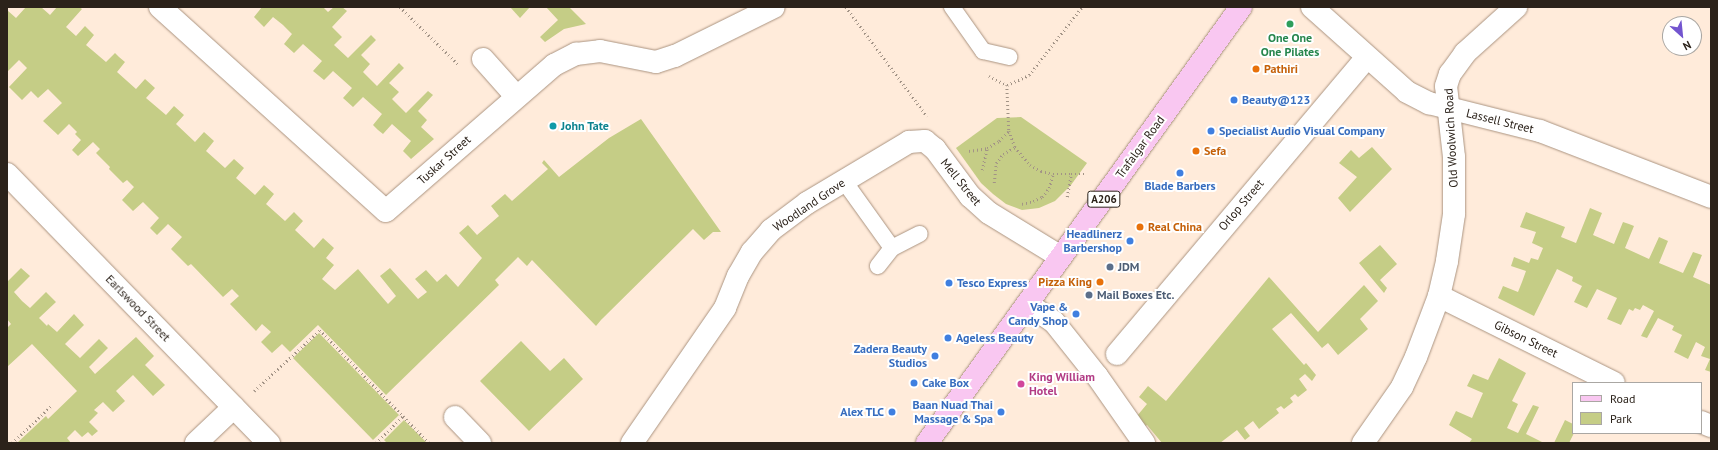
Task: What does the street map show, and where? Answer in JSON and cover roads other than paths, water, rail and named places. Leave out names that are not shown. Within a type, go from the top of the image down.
[{"type":"main road","name":"Trafalgar Road","points":[[927,443],[1241,7]]},
{"type":"street","name":"Tuskar Street","points":[[160,7],[386,211],[516,96],[554,65],[576,54],[600,51],[656,62],[675,56],[774,7]]},
{"type":"street","name":"Lassell Street","points":[[1312,7],[1407,92],[1429,103],[1540,131],[1711,197]]},
{"type":"street","name":"Old Woolwich Road","points":[[1363,443],[1402,387],[1416,357],[1439,296],[1447,261],[1454,214],[1454,157],[1446,86],[1454,69],[1465,52],[1516,7]]},
{"type":"street","name":"Orlop Street","points":[[1117,354],[1367,56]]},
{"type":"street","points":[[483,59],[516,96]]},
{"type":"street","name":"Mell Street","points":[[925,141],[935,149],[970,196],[989,213],[1062,256]]},
{"type":"street","name":"Woodland Grove","points":[[632,443],[725,308],[738,276],[752,252],[771,230],[808,203],[909,142],[925,141]]},
{"type":"street","name":"Earlswood Street","points":[[7,174],[269,443]]},
{"type":"street","name":"Gibson Street","points":[[1439,296],[1612,382]]},
{"type":"street","points":[[1028,304],[1054,322],[1097,376],[1144,443]]},
{"type":"street","points":[[196,443],[234,408]]},
{"type":"street","points":[[455,417],[480,443]]},
{"type":"lane","points":[[952,7],[983,52],[1009,57]]},
{"type":"lane","points":[[844,181],[892,248]]},
{"type":"lane","points":[[878,266],[892,248],[920,234]]},
{"type":"place","name":"One One One Pilates","points":[[1290,24]]},
{"type":"place","name":"Pathiri","points":[[1256,69]]},
{"type":"place","name":"Beauty@123","points":[[1234,100]]},
{"type":"place","name":"John Tate","points":[[553,126]]},
{"type":"place","name":"Specialist Audio Visual Company","points":[[1211,131]]},
{"type":"place","name":"Sefa","points":[[1196,151]]},
{"type":"place","name":"Blade Barbers","points":[[1180,173]]},
{"type":"place","name":"Real China","points":[[1140,227]]},
{"type":"place","name":"Headlinerz Barbershop","points":[[1130,241]]},
{"type":"place","name":"JDM","points":[[1110,267]]},
{"type":"place","name":"Pizza King","points":[[1100,282]]},
{"type":"place","name":"Tesco Express","points":[[949,283]]},
{"type":"place","name":"Mail Boxes Etc.","points":[[1089,295]]},
{"type":"place","name":"Vape & Candy Shop","points":[[1076,314]]},
{"type":"place","name":"Ageless Beauty","points":[[948,338]]},
{"type":"place","name":"Zadera Beauty Studios","points":[[935,356]]},
{"type":"place","name":"Cake Box","points":[[914,383]]},
{"type":"place","name":"King William Hotel","points":[[1021,384]]},
{"type":"place","name":"Alex TLC","points":[[892,412]]},
{"type":"place","name":"Baan Nuad Thai Massage & Spa","points":[[1001,412]]}]
